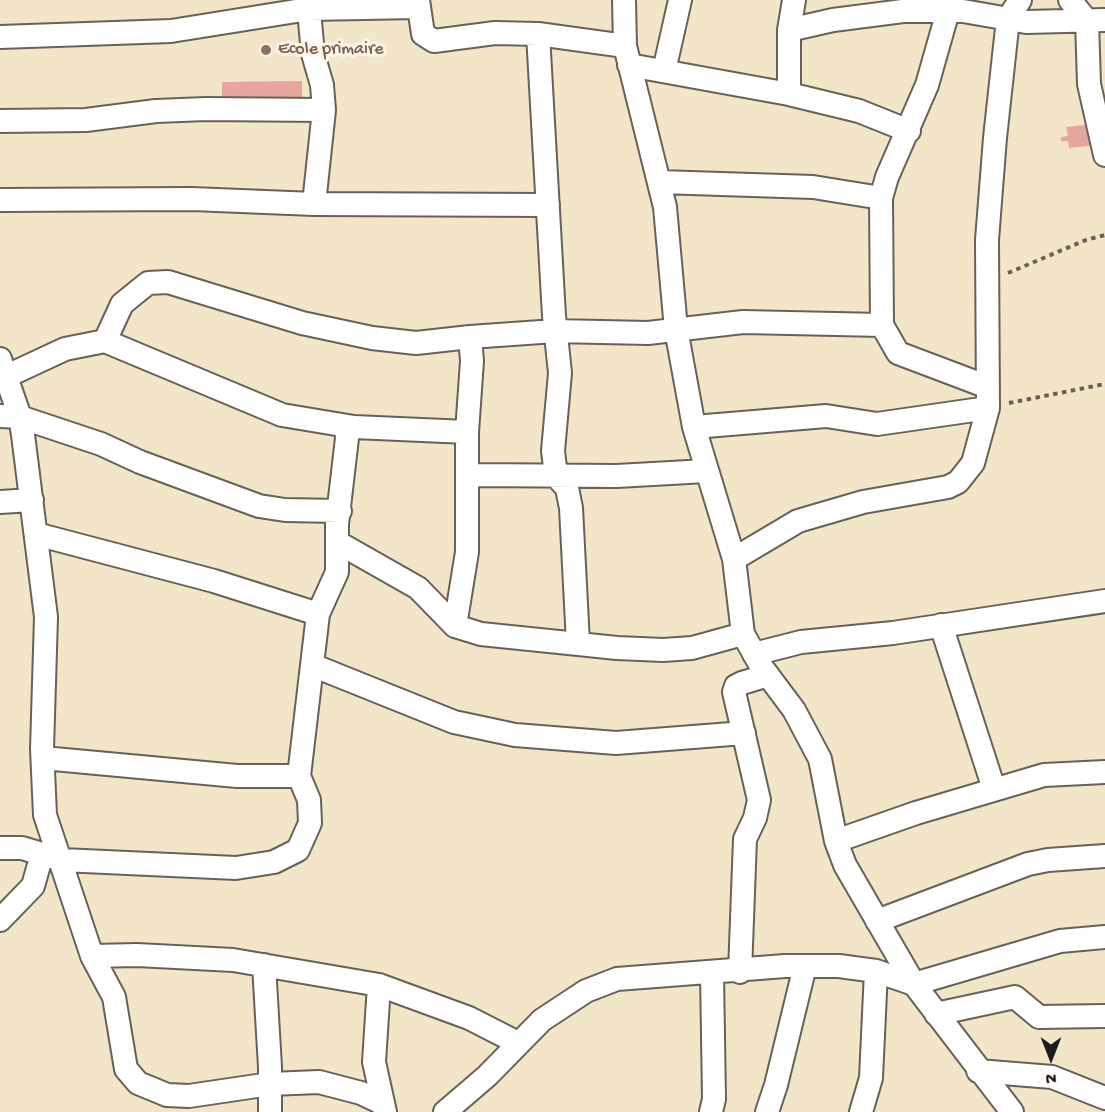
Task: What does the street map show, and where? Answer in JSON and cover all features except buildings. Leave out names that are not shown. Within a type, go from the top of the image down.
[{"type":"street","points":[[624,0],[627,55],[665,207],[676,329],[694,427],[734,559],[743,634],[754,654],[799,718],[820,759],[836,841],[845,865],[914,984],[978,1071],[1012,1112]]},
{"type":"street","points":[[664,71],[680,0]]},
{"type":"street","points":[[789,94],[789,30],[794,0]]},
{"type":"street","points":[[1070,0],[1096,21]]},
{"type":"street","points":[[0,37],[171,31],[309,4],[418,3],[423,34],[434,40],[495,33],[538,34],[627,55],[664,71],[789,94],[859,111],[909,131]]},
{"type":"street","points":[[309,4],[313,54],[322,84],[324,110],[314,204]]},
{"type":"street","points":[[789,30],[833,20],[903,11],[1014,9],[1042,23],[1096,21]]},
{"type":"street","points":[[734,559],[798,521],[863,502],[909,495],[958,482],[973,463],[988,397],[991,178],[1014,9]]},
{"type":"street","points":[[948,11],[927,85],[909,131],[887,177],[881,198],[882,325],[898,353],[988,397]]},
{"type":"street","points":[[1096,21],[1089,84],[1105,155]]},
{"type":"street","points":[[538,34],[555,331],[560,373],[553,433],[556,476],[567,488],[571,508],[578,643]]},
{"type":"street","points":[[0,122],[86,120],[156,111],[206,109],[324,110]]},
{"type":"street","points":[[660,182],[813,187],[881,198]]},
{"type":"street","points":[[0,200],[192,199],[314,204],[548,205]]},
{"type":"street","points":[[105,341],[122,304],[148,284],[168,282],[302,323],[372,338],[416,343],[555,331],[648,333],[727,323],[882,325]]},
{"type":"street","points":[[455,626],[467,552],[469,475],[467,432],[472,361],[470,337]]},
{"type":"street","points":[[384,1108],[361,1093],[319,1082],[270,1084],[189,1096],[167,1095],[138,1083],[126,1069],[114,997],[92,956],[52,857],[45,815],[43,758],[46,617],[32,500],[10,417],[2,370],[64,349],[105,341],[282,415],[346,426],[467,432]]},
{"type":"street","points":[[694,427],[826,416],[877,424],[988,397]]},
{"type":"street","points":[[10,417],[101,444],[140,462],[259,506],[285,510],[340,511]]},
{"type":"street","points":[[0,849],[22,848],[52,857],[204,868],[236,868],[274,862],[298,850],[310,824],[309,800],[300,776],[318,614],[338,572],[337,542],[346,426]]},
{"type":"street","points":[[469,475],[661,476],[706,471]]},
{"type":"street","points":[[0,502],[32,500]]},
{"type":"street","points":[[36,534],[116,553],[318,614]]},
{"type":"street","points":[[337,542],[418,588],[455,626],[499,637],[663,650],[692,648],[743,634]]},
{"type":"street","points":[[754,654],[801,642],[871,636],[1105,601]]},
{"type":"street","points":[[941,625],[994,789]]},
{"type":"street","points":[[312,665],[454,722],[515,735],[616,743],[744,733]]},
{"type":"street","points":[[740,972],[745,839],[756,819],[759,800],[734,692],[736,686],[768,675]]},
{"type":"street","points":[[43,758],[237,776],[300,776]]},
{"type":"street","points":[[836,841],[1044,775],[1105,772]]},
{"type":"street","points":[[877,921],[1028,864],[1048,860],[1105,856]]},
{"type":"street","points":[[4,910],[33,885],[52,857]]},
{"type":"street","points":[[445,1112],[487,1076],[542,1020],[596,987],[617,980],[805,966],[839,966],[876,971],[914,984],[1060,941],[1105,937]]},
{"type":"street","points":[[92,956],[137,955],[233,960],[379,985],[461,1015],[518,1043]]},
{"type":"street","points":[[264,965],[270,1112]]},
{"type":"street","points":[[767,1112],[776,1085],[805,966]]},
{"type":"street","points":[[861,1112],[871,1078],[876,971]]},
{"type":"street","points":[[711,1112],[714,1099],[712,973]]},
{"type":"street","points":[[379,985],[374,1062],[384,1108]]},
{"type":"street","points":[[936,1014],[1015,997],[1039,1017],[1105,1016]]},
{"type":"street","points":[[978,1071],[1052,1077],[1105,1098]]},
{"type":"path","points":[[988,282],[1086,240],[1105,235]]},
{"type":"path","points":[[988,397],[1105,384]]},
{"type":"place","name":"Ecole primaire","points":[[266,50]]}]
